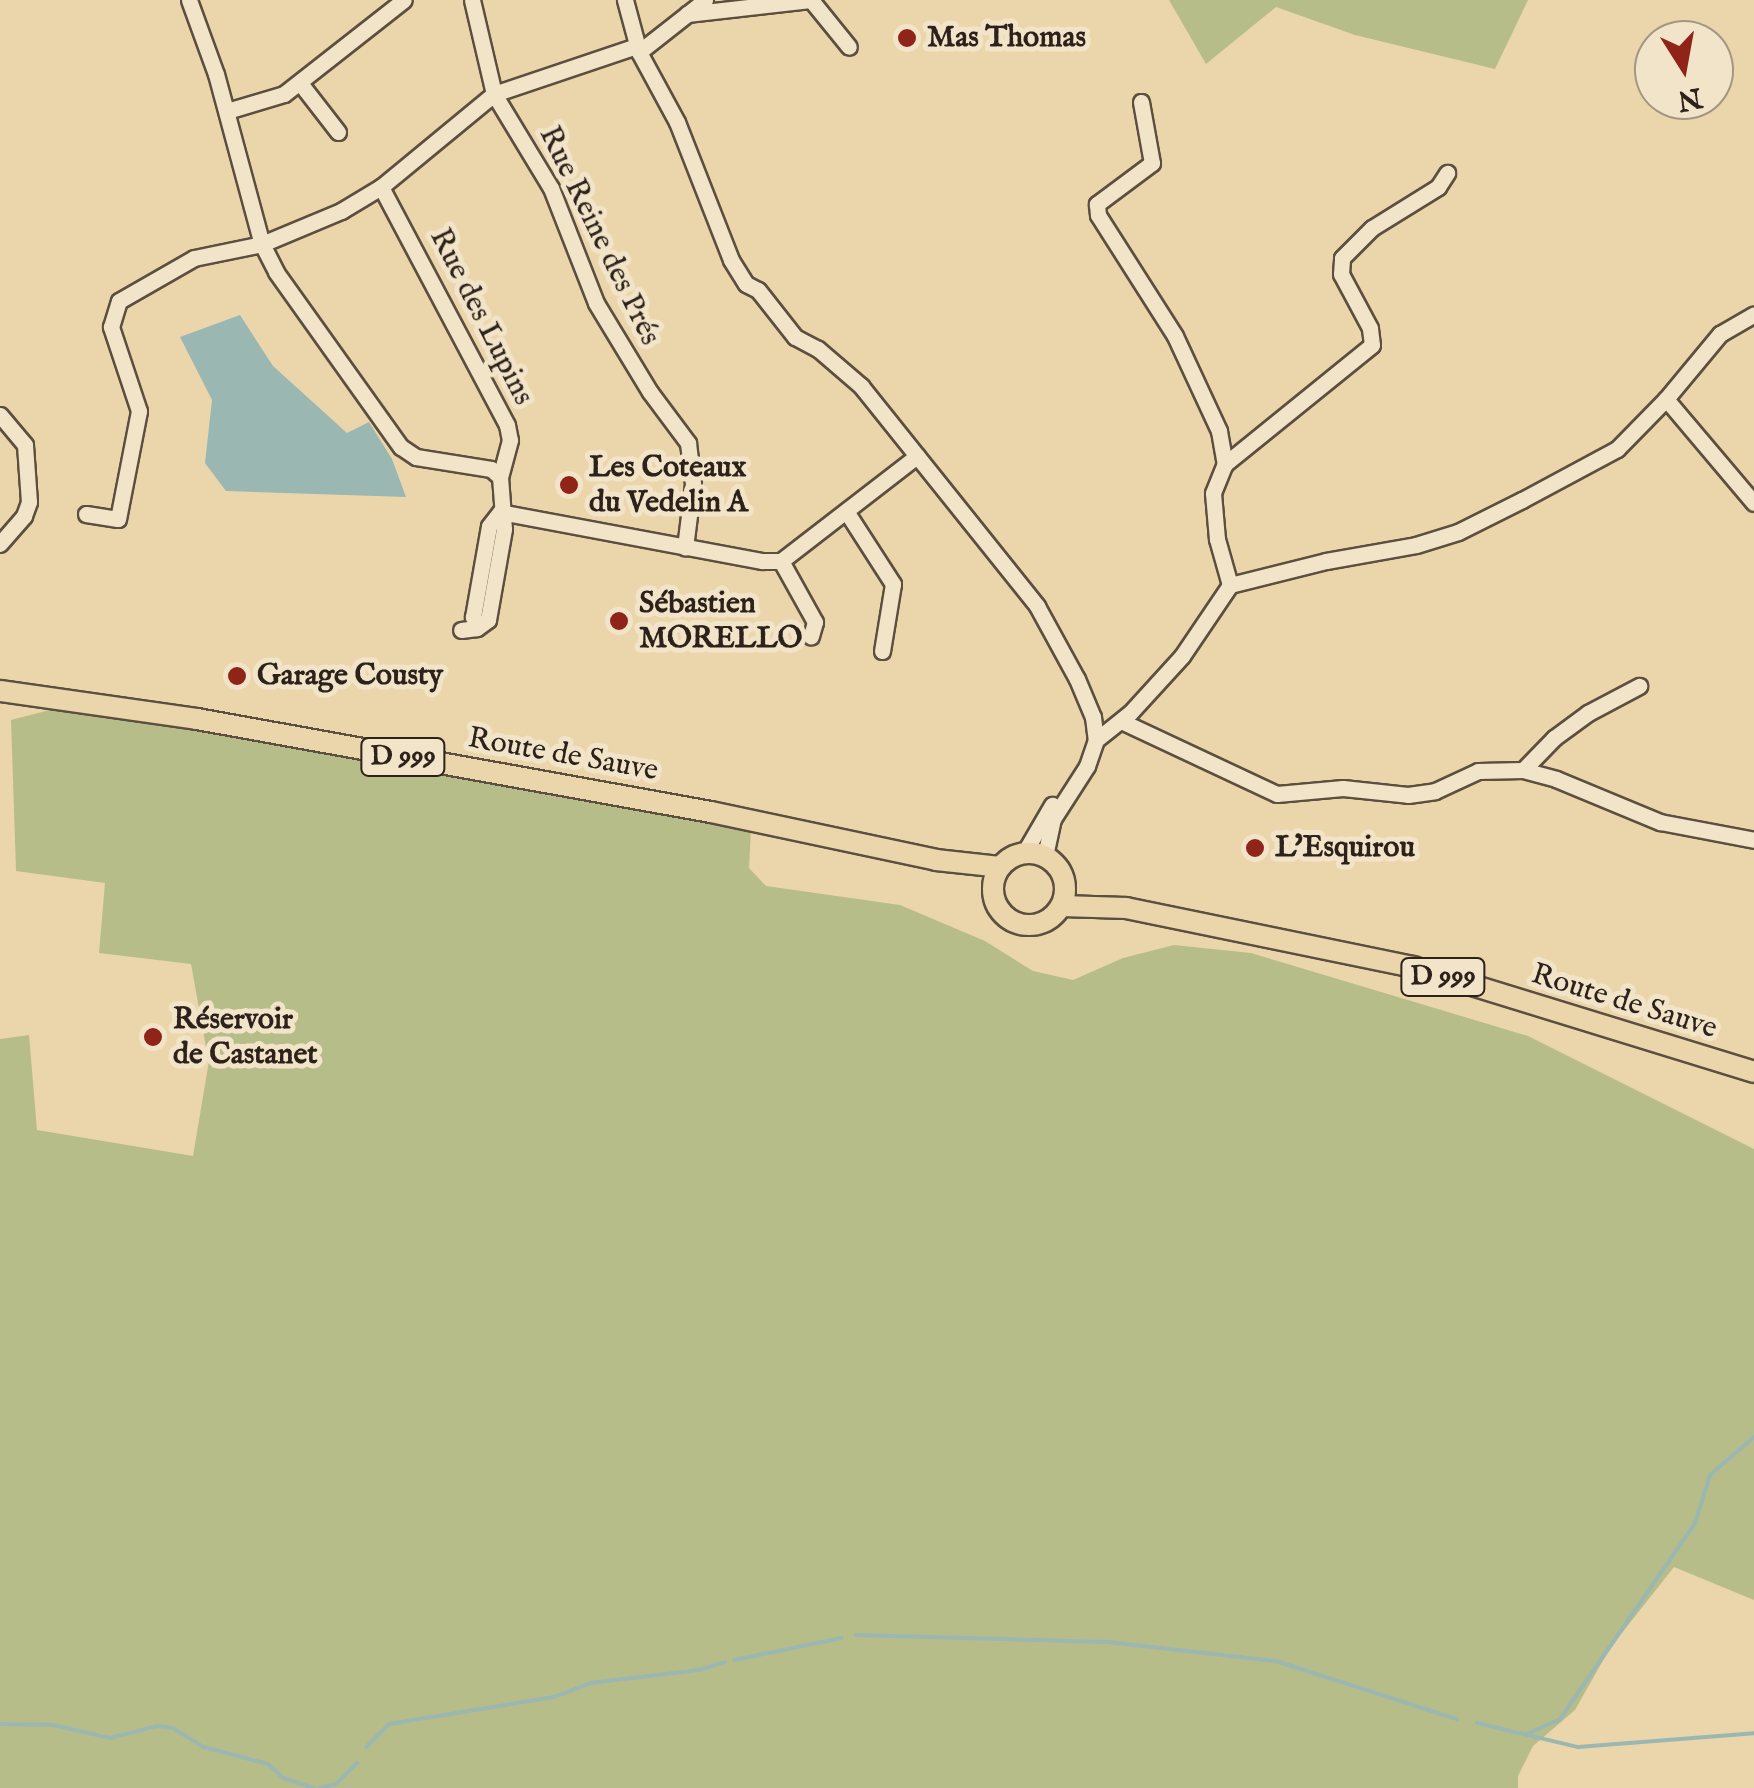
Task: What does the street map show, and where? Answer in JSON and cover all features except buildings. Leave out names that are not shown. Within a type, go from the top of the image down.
[{"type":"main road","name":"Route de Sauve","points":[[0,691],[159,712],[710,812],[936,860],[1000,868]]},
{"type":"main road","points":[[1034,855],[1064,876],[1062,906],[1045,922],[1020,925],[1001,912],[992,890],[1000,868],[1034,855]]},
{"type":"main road","name":"Route de Sauve","points":[[936,860],[992,890]]},
{"type":"main road","name":"Route de Sauve","points":[[1064,876],[1085,893],[1126,908],[1413,967],[1754,1072]]},
{"type":"main road","name":"Route de Sauve","points":[[1062,906],[1126,908]]},
{"type":"street","points":[[189,0],[226,112],[262,244],[276,272],[401,447],[416,457],[491,469],[500,477]]},
{"type":"street","points":[[226,112],[268,100],[300,83],[350,38],[404,0]]},
{"type":"street","name":"Rue Reine des Prés","points":[[472,0],[494,94],[551,188],[596,303],[617,342],[688,443],[693,484],[685,547]]},
{"type":"street","points":[[625,0],[638,49],[678,122],[731,260],[746,284],[758,290],[794,336],[818,349],[862,386],[1052,626],[1093,717],[1096,740],[1087,766],[1034,855]]},
{"type":"street","points":[[86,514],[118,520],[139,412],[111,326],[114,308],[176,266],[262,244],[342,211],[381,187],[494,94],[638,49],[705,0]]},
{"type":"street","points":[[687,14],[810,0],[849,48]]},
{"type":"street","points":[[300,83],[338,132]]},
{"type":"street","points":[[1141,102],[1152,163],[1097,204],[1098,214],[1175,336],[1219,431],[1225,464]]},
{"type":"street","points":[[1230,586],[1217,539],[1213,493],[1225,464],[1372,346],[1370,328],[1341,274],[1342,258],[1372,228],[1438,187],[1447,173]]},
{"type":"street","name":"Rue des Lupins","points":[[381,187],[508,425],[510,440],[500,477],[504,528],[488,620],[460,630]]},
{"type":"street","points":[[1096,740],[1121,721],[1182,656],[1230,586],[1458,532],[1618,449],[1666,400],[1720,334],[1754,314]]},
{"type":"street","points":[[1666,400],[1754,504]]},
{"type":"street","points":[[0,415],[26,445],[29,502],[24,516],[0,544]]},
{"type":"street","points":[[500,512],[685,547],[781,560],[917,456]]},
{"type":"street","points":[[846,511],[894,584],[882,651]]},
{"type":"street","points":[[781,560],[814,622],[811,636]]},
{"type":"street","points":[[1523,770],[1554,738],[1588,713],[1638,686]]},
{"type":"street","points":[[1121,721],[1277,794],[1343,788],[1408,795],[1435,791],[1478,771],[1523,770],[1556,779],[1660,822],[1754,840]]},
{"type":"green space","points":[[1169,0],[1528,0],[1495,69],[1355,35],[1276,7],[1206,64]]},
{"type":"green space","points":[[65,706],[751,829],[749,868],[766,886],[900,905],[985,941],[1033,971],[1073,980],[1123,958],[1174,945],[1251,953],[1528,1036],[1754,1149],[1754,1600],[1674,1567],[1610,1648],[1575,1710],[1533,1746],[1518,1776],[1518,1788],[0,1788],[0,1039],[29,1035],[37,1130],[193,1156],[211,1049],[206,1047],[191,964],[99,953],[105,883],[16,871],[11,720]]},
{"type":"water","points":[[240,315],[273,366],[347,433],[369,422],[392,459],[406,497],[226,491],[205,463],[212,400],[180,337]]},
{"type":"waterway","points":[[1527,1734],[1560,1719],[1695,1523],[1710,1475],[1754,1437]]},
{"type":"waterway","points":[[856,1635],[1108,1642],[1276,1661],[1457,1719]]},
{"type":"waterway","points":[[734,1660],[842,1638]]},
{"type":"waterway","points":[[366,1747],[389,1724],[554,1697],[590,1683],[699,1670],[725,1662]]},
{"type":"waterway","points":[[1477,1723],[1578,1747],[1754,1733]]},
{"type":"waterway","points":[[0,1724],[53,1725],[110,1738],[157,1726],[173,1728],[204,1747],[268,1764],[283,1778],[313,1788]]},
{"type":"waterway","points":[[320,1788],[336,1784],[357,1763]]},
{"type":"place","name":"Mas Thomas","points":[[907,38]]},
{"type":"place","name":"Les Coteaux du Vedelin A","points":[[569,485]]},
{"type":"place","name":"Sébastien MORELLO","points":[[619,621]]},
{"type":"place","name":"Garage Cousty","points":[[237,676]]},
{"type":"place","name":"L'Esquirou","points":[[1255,848]]},
{"type":"place","name":"Réservoir de Castanet","points":[[153,1037]]}]
